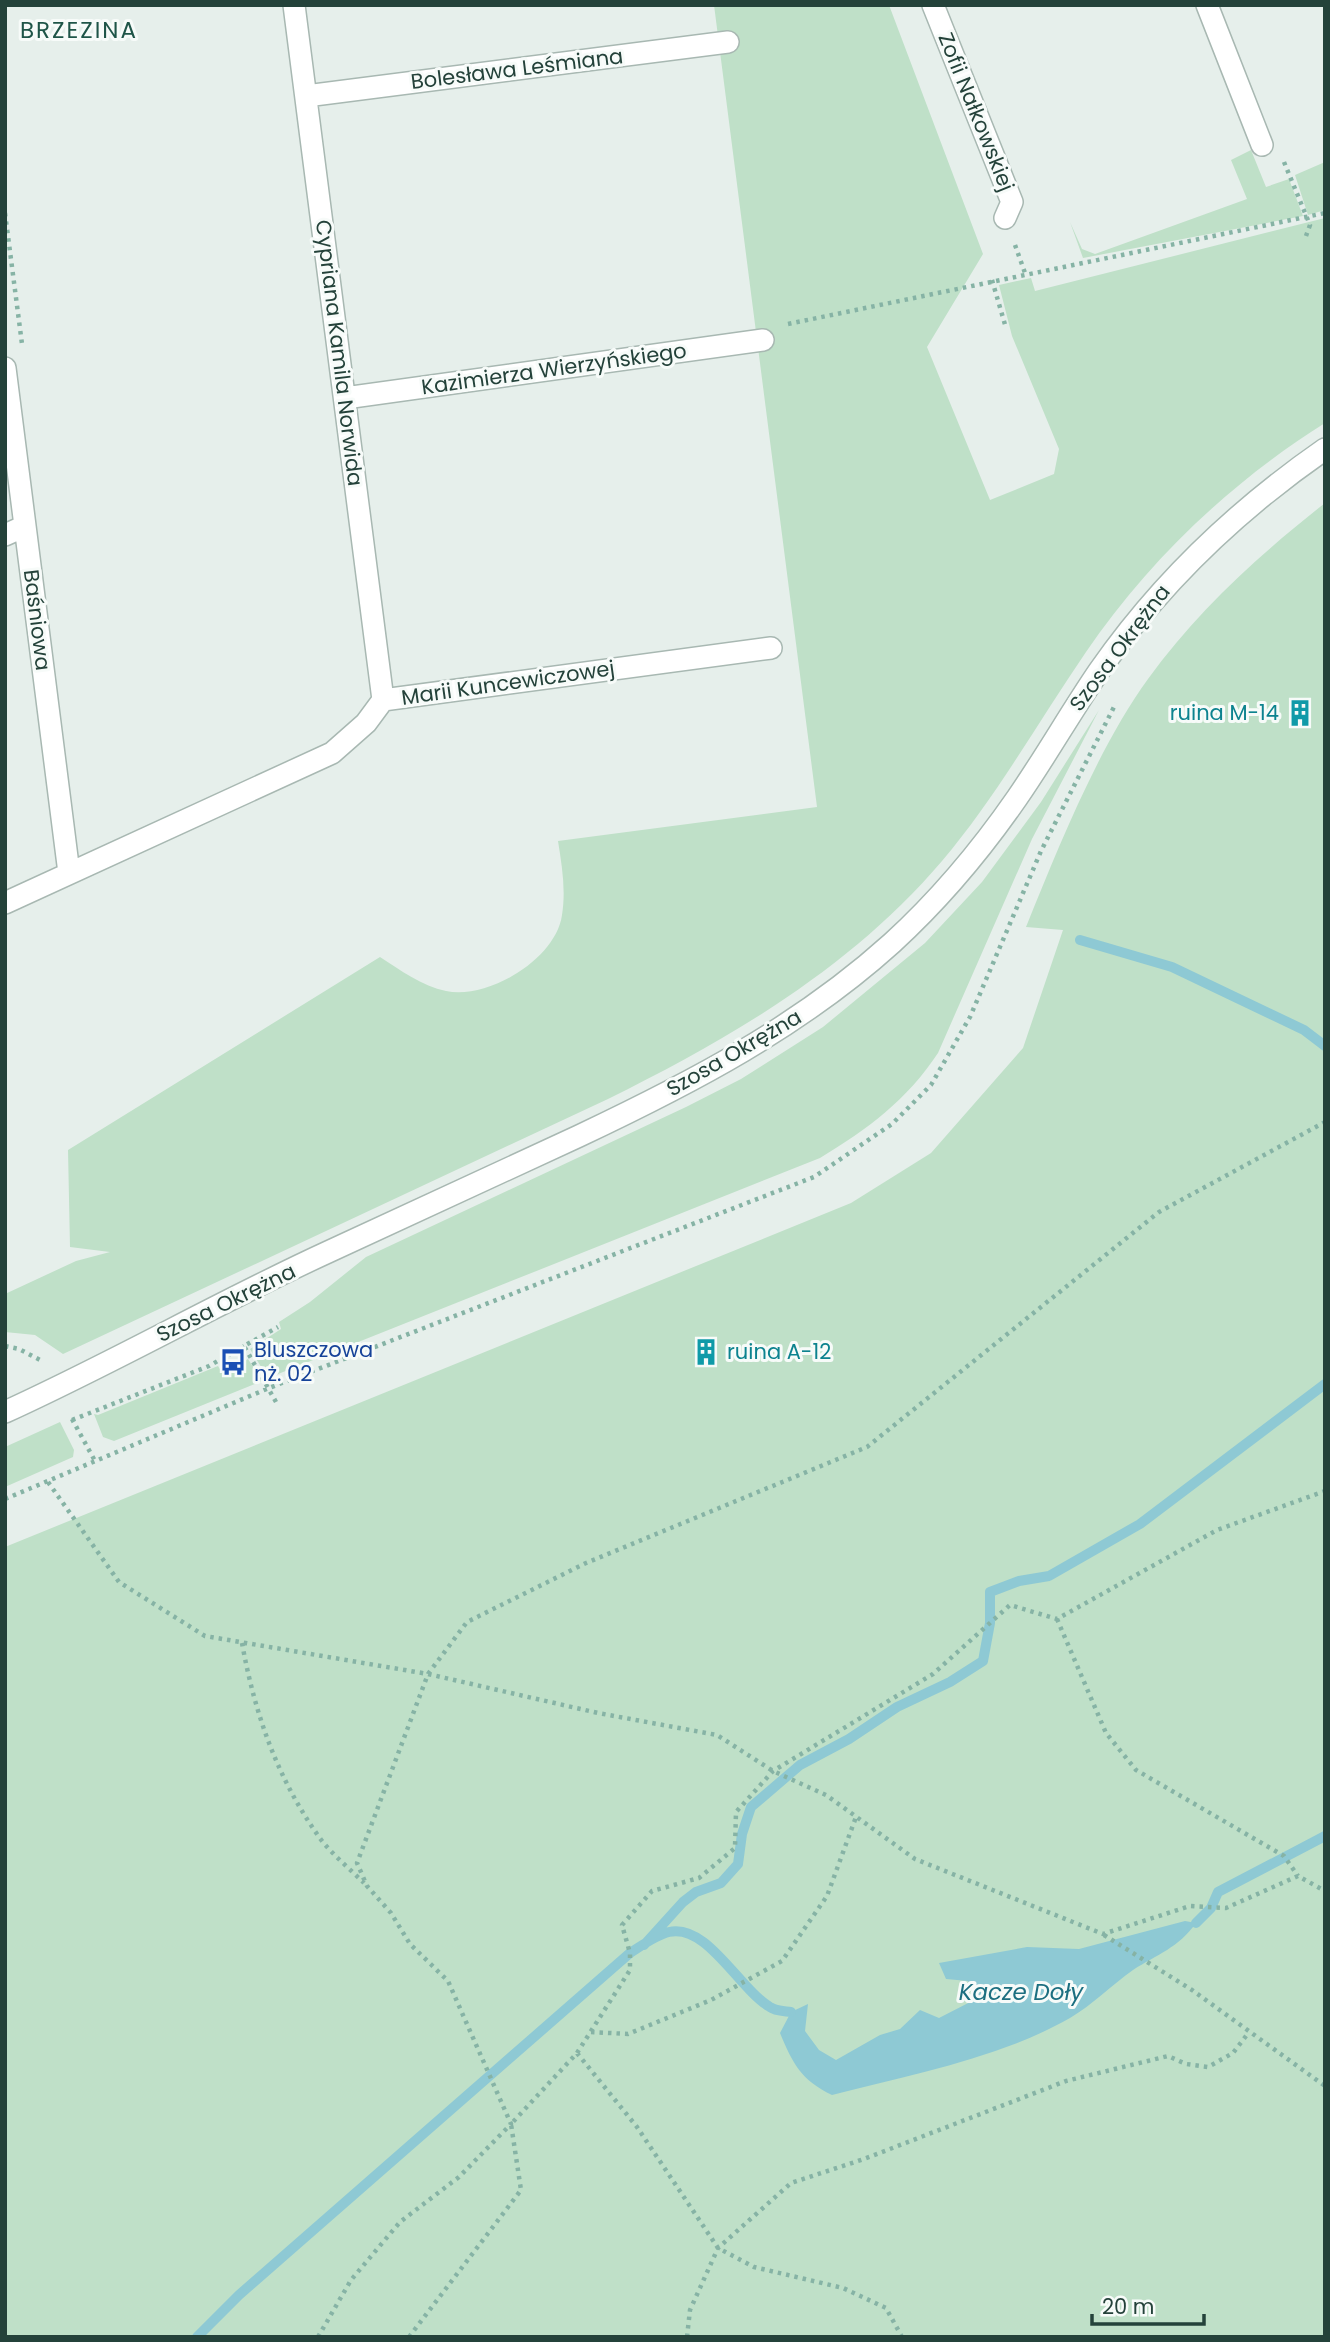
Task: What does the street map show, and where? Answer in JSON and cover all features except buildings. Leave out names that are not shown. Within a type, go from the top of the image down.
[{"type":"street","name":"Cypriana Kamila Norwida","points":[[294,5],[383,700]]},
{"type":"street","name":"Zofii Nałkowskiej","points":[[933,5],[1012,202],[1005,218]]},
{"type":"street","points":[[1208,5],[1262,145]]},
{"type":"street","name":"Bolesława Leśmiana","points":[[306,96],[728,42]]},
{"type":"street","name":"Kazimierza Wierzyńskiego","points":[[345,398],[763,340]]},
{"type":"street","name":"Baśniowa","points":[[5,368],[69,873]]},
{"type":"street","name":"Szosa Okrężna","points":[[5,1412],[327,1253],[693,1080],[748,1051],[821,1001],[896,939],[963,869],[1020,794],[1098,672],[1174,576],[1246,508],[1325,449]]},
{"type":"street","points":[[5,535],[25,526]]},
{"type":"street","name":"Marii Kuncewiczowej","points":[[5,903],[332,753],[366,723],[383,700],[771,648]]},
{"type":"path","points":[[1262,145],[1280,154],[1308,218],[1310,225],[1306,236]]},
{"type":"path","points":[[5,213],[23,349]]},
{"type":"path","points":[[763,340],[772,328],[992,280],[1325,213]]},
{"type":"path","points":[[992,280],[1006,328]]},
{"type":"path","points":[[367,1886],[357,1863],[428,1674],[467,1622],[586,1563],[867,1447],[1159,1212],[1325,1122]]},
{"type":"path","points":[[95,1461],[72,1420],[209,1366],[278,1327]]},
{"type":"path","points":[[5,1346],[40,1357],[43,1363]]},
{"type":"path","points":[[244,1346],[276,1402]]},
{"type":"path","points":[[5,1499],[120,1451]]},
{"type":"path","points":[[48,1482],[119,1582],[205,1636],[428,1674],[717,1735],[773,1771],[826,1794],[915,1859],[1103,1934],[1192,1990],[1325,2086]]},
{"type":"path","points":[[318,2337],[351,2280],[400,2222],[458,2177],[578,2053],[630,1970],[630,1953],[622,1925],[652,1891],[699,1878],[735,1848],[736,1812],[773,1771],[933,1674],[1010,1605],[1057,1619],[1217,1530],[1325,1491]]},
{"type":"path","points":[[1057,1619],[1106,1733],[1136,1770],[1284,1856],[1298,1876],[1325,1891]]},
{"type":"path","points":[[242,1643],[252,1697],[274,1761],[323,1841],[391,1913],[410,1944],[448,1981],[511,2124],[521,2190],[409,2337]]},
{"type":"path","points":[[591,2032],[628,2034],[711,2000],[782,1961],[827,1896],[856,1817]]},
{"type":"path","points":[[1103,1934],[1190,1906],[1226,1908],[1298,1876]]},
{"type":"path","points":[[687,2337],[690,2310],[718,2248],[791,2182],[864,2159],[1066,2081],[1168,2056],[1186,2064],[1208,2067],[1233,2053],[1249,2032]]},
{"type":"path","points":[[578,2053],[637,2127],[718,2248],[754,2267],[843,2288],[886,2308],[902,2337]]},
{"type":"green space","points":[[714,5],[889,5],[983,254],[927,347],[990,500],[1054,474],[1059,449],[1012,336],[999,285],[1031,278],[1035,291],[1325,218],[1325,423],[1290,446],[1224,497],[1164,555],[1110,618],[999,785],[942,861],[869,935],[787,997],[699,1051],[608,1099],[63,1354],[35,1335],[5,1332],[5,1294],[76,1261],[110,1252],[70,1247],[68,1150],[380,957],[420,981],[446,991],[481,989],[518,973],[547,947],[557,931],[562,915],[564,896],[558,841],[817,807]]},
{"type":"green space","points":[[1251,150],[1266,187],[1289,179],[1303,216],[1083,258],[1070,222],[1082,249],[1095,254],[1247,199],[1231,160]]},
{"type":"green space","points":[[1325,162],[1325,210],[1308,215],[1295,175]]},
{"type":"green space","points":[[1325,503],[1325,2337],[5,2337],[5,1547],[851,1203],[931,1153],[1023,1048],[1063,930],[1026,927],[1080,799],[1130,706],[1167,654],[1208,607],[1276,543]]},
{"type":"green space","points":[[1099,710],[1032,839],[938,1053],[913,1085],[885,1112],[820,1158],[268,1378],[250,1349],[281,1329],[279,1322],[310,1302],[366,1257],[686,1107],[741,1079],[823,1027],[925,943],[982,882],[1041,802]]},
{"type":"green space","points":[[248,1359],[262,1381],[114,1441],[103,1437],[94,1414],[98,1415],[218,1366],[223,1374]]},
{"type":"green space","points":[[60,1422],[74,1450],[73,1457],[5,1487],[5,1447]]},
{"type":"water","name":"Kacze Doły","points":[[1185,1921],[1196,1923],[1182,1939],[1133,1970],[1070,2018],[1014,2044],[954,2064],[832,2095],[799,2070],[780,2033],[791,2012],[808,2004],[805,2031],[819,2050],[836,2060],[880,2035],[900,2029],[920,2010],[939,2018],[976,1999],[968,1981],[946,1979],[939,1963],[1027,1947],[1079,1949]]},
{"type":"waterway","points":[[1080,940],[1172,967],[1304,1030],[1325,1046]]},
{"type":"waterway","points":[[644,1945],[683,1902],[696,1892],[721,1883],[738,1864],[742,1834],[751,1807],[800,1765],[849,1739],[897,1707],[950,1682],[983,1661],[990,1623],[990,1592],[1019,1581],[1049,1576],[1140,1524],[1325,1384]]},
{"type":"waterway","points":[[1196,1923],[1211,1908],[1218,1892],[1325,1836]]},
{"type":"waterway","points":[[197,2337],[239,2295],[630,1953],[654,1938],[669,1932],[683,1932],[696,1937],[722,1959],[758,1998],[774,2009],[791,2012]]},
{"type":"place","name":"ruina M-14","points":[[1300,713]]},
{"type":"place","name":"ruina A-12","points":[[706,1352]]},
{"type":"place","name":"Bluszczowa nż. 02","points":[[233,1362]]},
{"type":"district","name":"BRZEZINA","points":[[79,30]]}]
